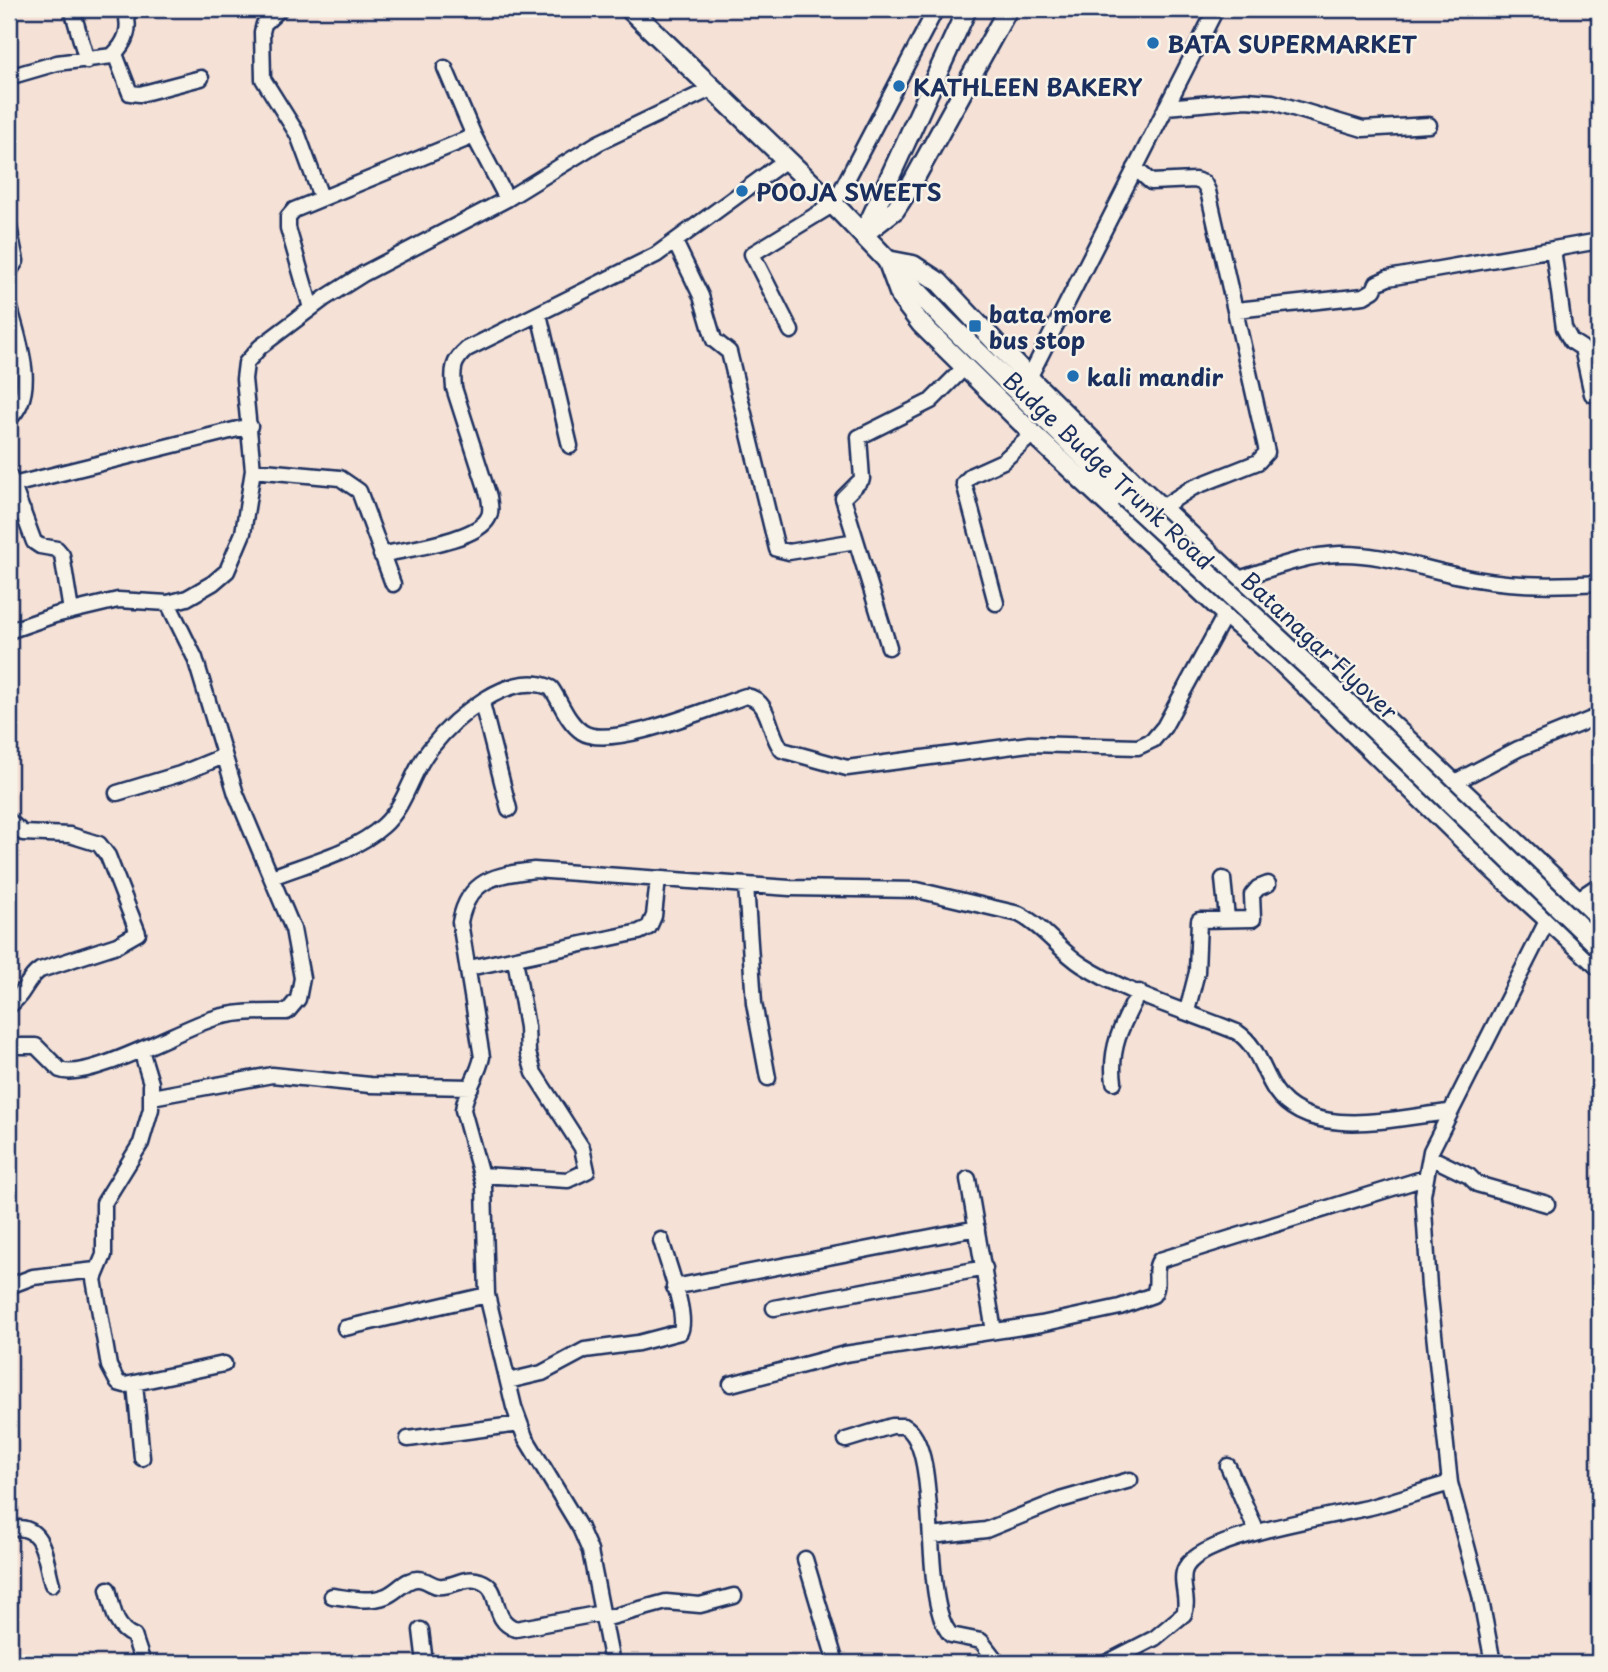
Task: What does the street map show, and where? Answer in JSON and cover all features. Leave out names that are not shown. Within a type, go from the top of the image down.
[{"type":"main road","points":[[630,9],[864,234]]},
{"type":"main road","name":"Batanagar Flyover","points":[[864,234],[1125,497],[1337,694],[1599,946]]},
{"type":"street","points":[[72,9],[87,61]]},
{"type":"street","points":[[9,60],[11,76],[57,63],[87,61],[115,54],[129,32],[130,25],[125,9]]},
{"type":"street","points":[[280,9],[264,24],[262,32],[263,79],[298,135],[321,197]]},
{"type":"street","points":[[791,331],[752,254],[834,204],[936,9]]},
{"type":"street","points":[[864,234],[967,9]]},
{"type":"street","points":[[864,234],[895,210],[910,187],[1008,9]]},
{"type":"street","points":[[1029,378],[1216,9]]},
{"type":"street","points":[[115,54],[130,93],[140,94],[201,78]]},
{"type":"street","points":[[445,68],[474,136],[507,198]]},
{"type":"street","points":[[9,631],[71,611],[118,600],[168,603],[187,598],[227,571],[243,533],[253,470],[244,379],[246,363],[267,341],[363,274],[507,198],[589,148],[713,89]]},
{"type":"street","points":[[1166,107],[1247,100],[1273,102],[1363,129],[1429,125]]},
{"type":"street","points":[[311,308],[288,228],[288,217],[295,210],[321,197],[474,136]]},
{"type":"street","points":[[381,555],[462,536],[487,521],[490,512],[489,497],[454,388],[452,370],[455,359],[467,349],[675,242],[786,160]]},
{"type":"street","points":[[1135,169],[1151,182],[1195,180],[1205,183],[1267,452],[1258,462],[1192,488],[1161,508]]},
{"type":"street","points":[[9,227],[16,261],[9,272]]},
{"type":"street","points":[[1236,310],[1364,296],[1374,290],[1377,283],[1388,278],[1599,241]]},
{"type":"street","points":[[675,242],[697,286],[714,340],[729,352],[777,549],[789,552],[856,541]]},
{"type":"street","points":[[1553,249],[1564,328],[1571,341],[1582,348],[1591,394]]},
{"type":"street","name":"Budge Budge Trunk Road","points":[[887,260],[927,272],[1029,378],[1161,508],[1292,628],[1599,920]]},
{"type":"street","name":"Budge Budge Trunk Road","points":[[887,260],[901,298],[965,367],[1599,966]]},
{"type":"street","points":[[9,304],[26,383],[22,401],[9,419]]},
{"type":"street","points":[[539,314],[570,446]]},
{"type":"street","points":[[889,647],[843,498],[862,479],[859,437],[931,401],[965,367]]},
{"type":"street","points":[[71,611],[62,555],[57,549],[34,542],[16,513],[11,480],[250,426]]},
{"type":"street","points":[[996,603],[964,483],[972,475],[1003,461],[1034,434]]},
{"type":"street","points":[[253,470],[340,478],[351,483],[359,491],[393,584]]},
{"type":"street","points":[[1236,579],[1304,558],[1340,554],[1375,556],[1458,576],[1531,587],[1599,583]]},
{"type":"street","points":[[9,1046],[36,1046],[67,1073],[142,1057],[212,1019],[239,1013],[287,1012],[293,1008],[302,978],[299,954],[272,877],[236,794],[195,658],[168,603]]},
{"type":"street","points":[[272,877],[360,842],[381,828],[393,816],[429,749],[447,730],[482,703],[508,688],[543,684],[551,688],[568,718],[580,731],[606,739],[746,696],[762,703],[782,750],[847,768],[999,746],[1138,747],[1153,740],[1164,727],[1228,616]]},
{"type":"street","points":[[482,703],[509,809]]},
{"type":"street","points":[[1453,783],[1518,750],[1599,716]]},
{"type":"street","points":[[117,793],[180,774],[224,755]]},
{"type":"street","points":[[9,821],[23,833],[70,835],[99,844],[108,856],[138,933],[117,945],[40,970],[30,977],[23,995],[9,1006]]},
{"type":"street","points":[[612,1663],[585,1540],[545,1474],[520,1424],[487,1295],[487,1209],[481,1175],[463,1110],[464,1097],[471,1087],[482,1057],[460,922],[464,903],[471,891],[503,874],[534,870],[746,885],[917,890],[1019,914],[1030,919],[1081,964],[1106,979],[1243,1036],[1255,1051],[1275,1090],[1303,1114],[1338,1124],[1449,1112]]},
{"type":"street","points":[[469,968],[649,927],[654,916],[658,879]]},
{"type":"street","points":[[1223,879],[1227,918]]},
{"type":"street","points":[[1187,1012],[1197,972],[1199,920],[1253,919],[1252,895],[1258,888],[1268,884]]},
{"type":"street","points":[[746,885],[754,1003],[768,1078]]},
{"type":"street","points":[[1493,1663],[1480,1595],[1450,1483],[1429,1287],[1423,1195],[1425,1178],[1430,1157],[1449,1112],[1548,919],[1575,898],[1599,885]]},
{"type":"street","points":[[481,1175],[568,1180],[587,1171],[582,1148],[534,1073],[528,1053],[527,1027],[515,959]]},
{"type":"street","points":[[1114,1083],[1105,1064],[1139,992]]},
{"type":"street","points":[[142,1057],[152,1090],[141,1143],[104,1203],[104,1255],[96,1270],[93,1289],[109,1366],[118,1383],[135,1384],[224,1364]]},
{"type":"street","points":[[152,1090],[272,1075],[370,1085],[471,1087]]},
{"type":"street","points":[[1430,1157],[1462,1172],[1477,1184],[1547,1204]]},
{"type":"street","points":[[731,1384],[845,1354],[994,1331],[1120,1307],[1149,1298],[1156,1291],[1156,1268],[1160,1259],[1425,1178]]},
{"type":"street","points":[[968,1179],[994,1331]]},
{"type":"street","points":[[674,1287],[977,1228]]},
{"type":"street","points":[[508,1381],[542,1373],[585,1349],[638,1343],[680,1332],[683,1326],[661,1240]]},
{"type":"street","points":[[774,1308],[985,1268]]},
{"type":"street","points":[[9,1286],[33,1277],[96,1270]]},
{"type":"street","points":[[345,1328],[487,1295]]},
{"type":"street","points":[[135,1384],[142,1458]]},
{"type":"street","points":[[408,1439],[520,1424]]},
{"type":"street","points":[[846,1440],[892,1426],[911,1430],[922,1454],[938,1614],[943,1627],[951,1635],[981,1642],[998,1663]]},
{"type":"street","points":[[1228,1466],[1257,1532]]},
{"type":"street","points":[[931,1536],[986,1530],[1060,1500],[1130,1480]]},
{"type":"street","points":[[1107,1663],[1155,1638],[1184,1614],[1186,1600],[1183,1574],[1191,1561],[1257,1532],[1370,1507],[1450,1483]]},
{"type":"street","points":[[9,1529],[22,1526],[31,1529],[38,1537],[51,1584]]},
{"type":"street","points":[[805,1559],[836,1663]]},
{"type":"street","points":[[332,1596],[368,1600],[396,1592],[410,1580],[419,1578],[443,1587],[470,1579],[487,1584],[494,1595],[500,1619],[507,1626],[516,1629],[603,1616],[666,1602],[700,1605],[734,1596]]},
{"type":"street","points":[[108,1589],[117,1623],[122,1630],[134,1636],[143,1663]]},
{"type":"street","points":[[421,1630],[425,1663]]},
{"type":"place","name":"BATA SUPERMARKET","points":[[1153,43]]},
{"type":"place","name":"KATHLEEN BAKERY","points":[[899,86]]},
{"type":"place","name":"POOJA SWEETS","points":[[742,191]]},
{"type":"place","name":"bata more bus stop","points":[[975,326]]},
{"type":"place","name":"kali mandir","points":[[1073,376]]}]
